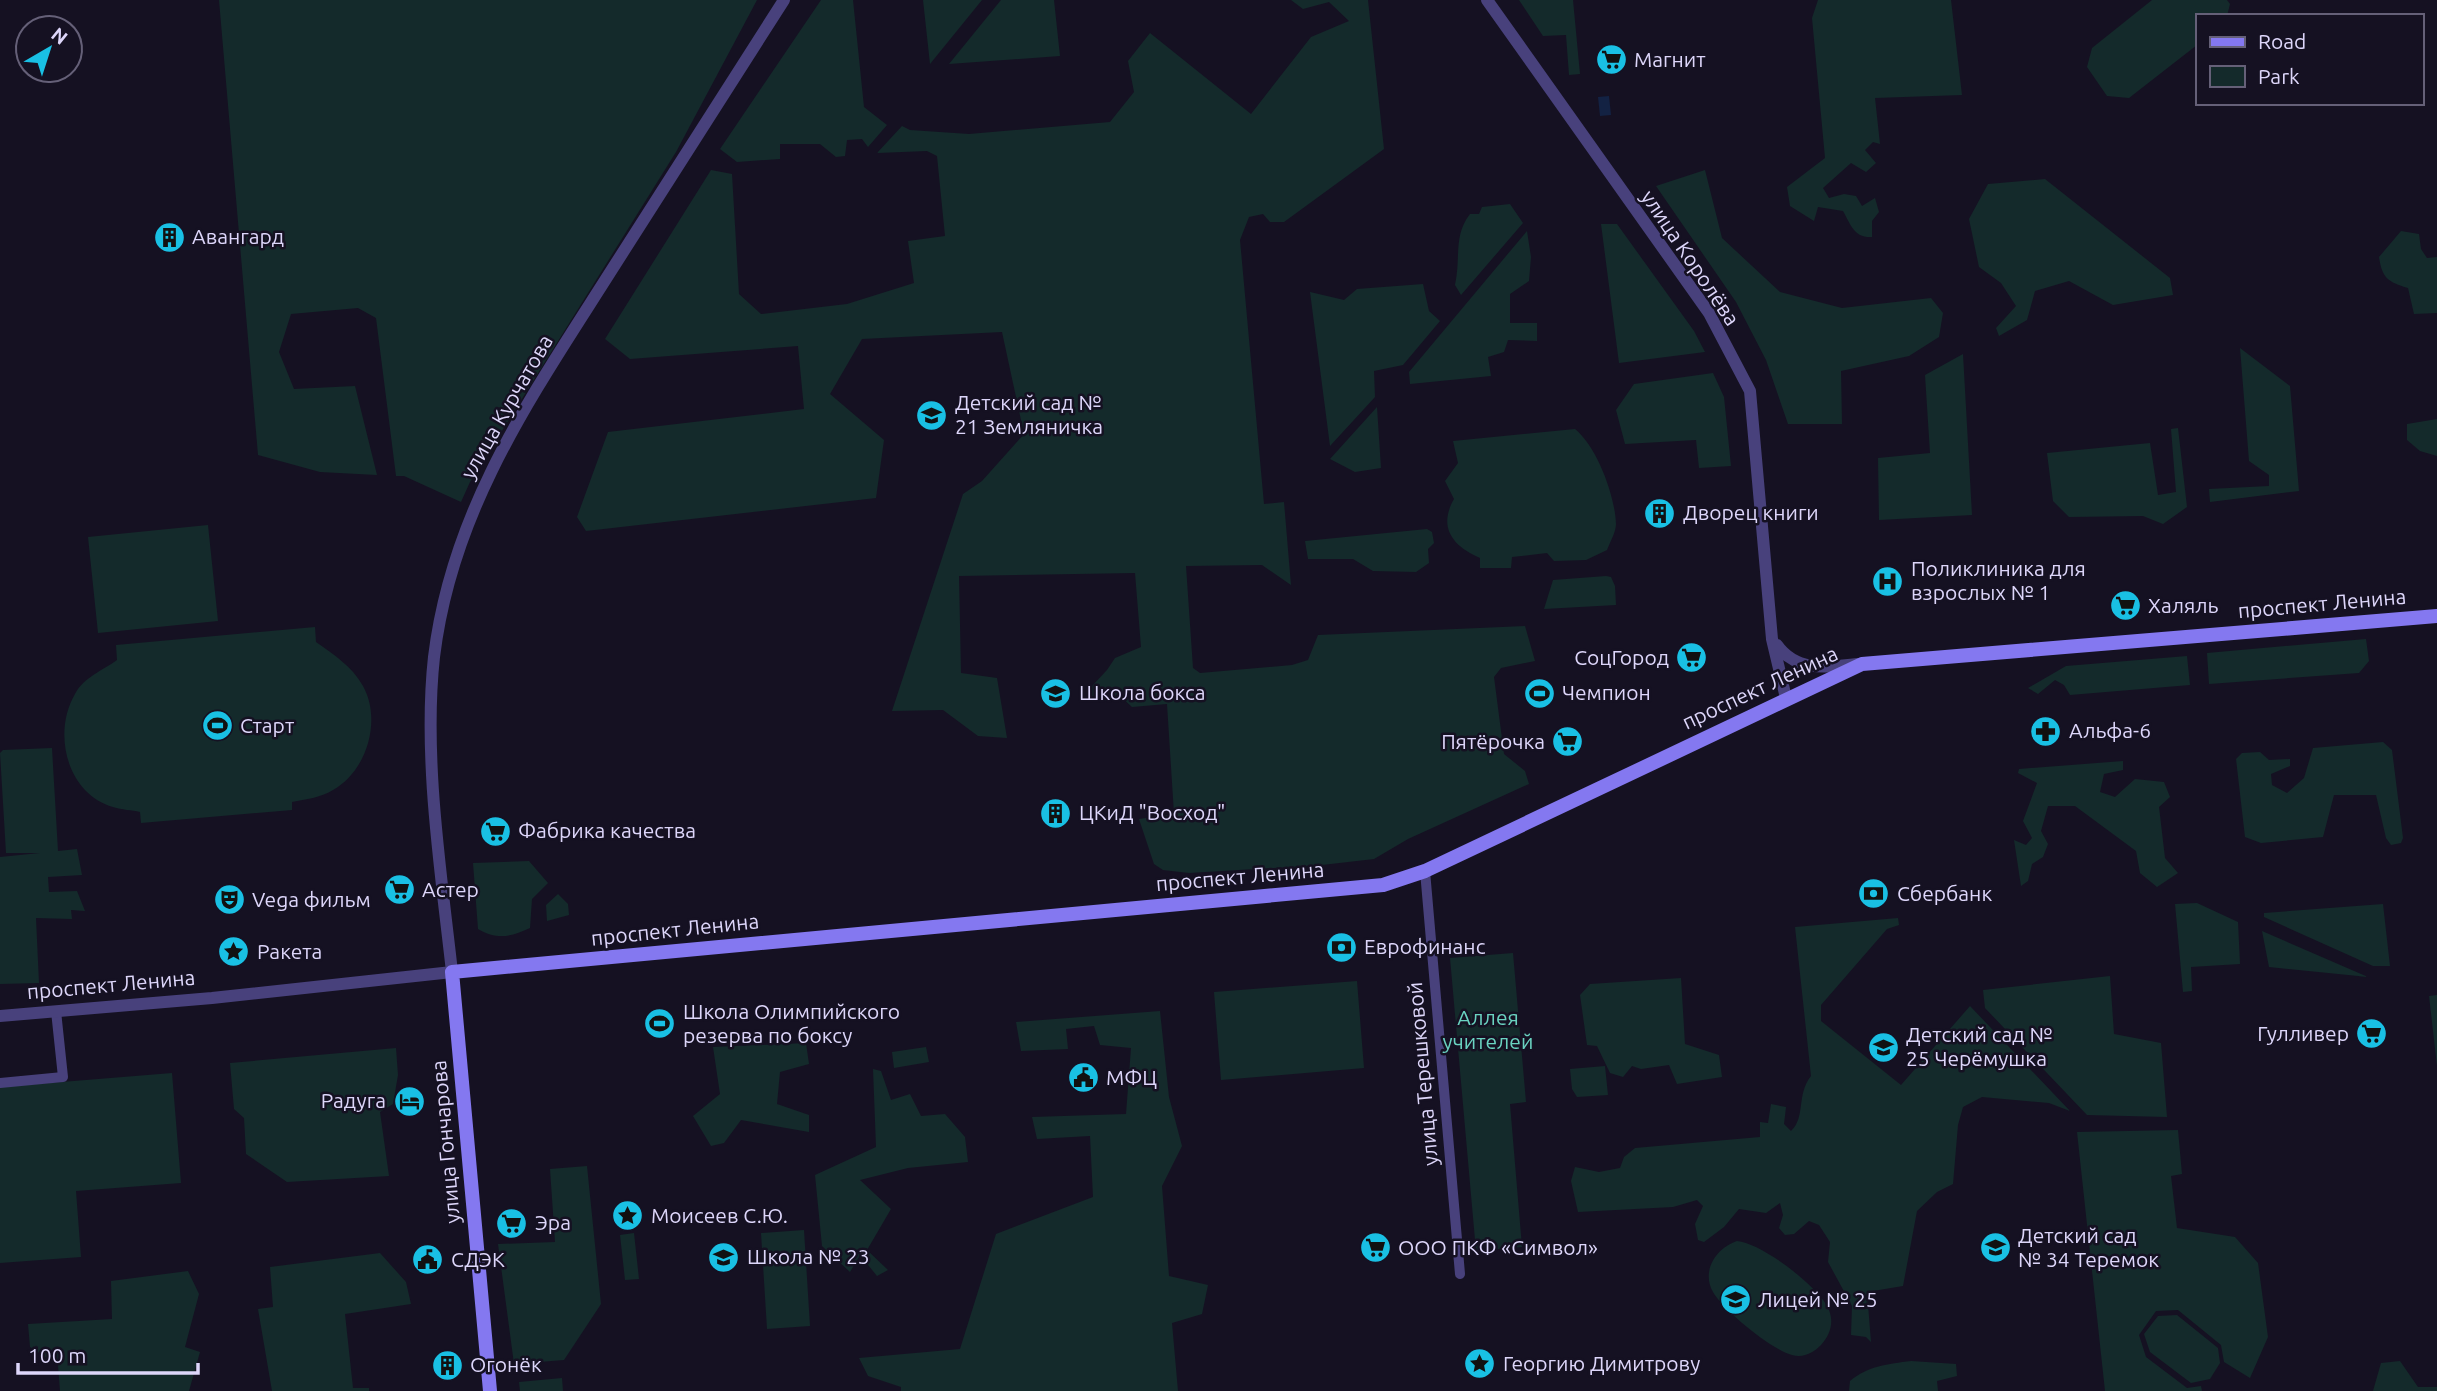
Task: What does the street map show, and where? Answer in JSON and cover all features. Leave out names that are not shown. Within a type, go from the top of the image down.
[{"type":"main road","name":"проспект Ленина","points":[[452,972],[1383,885],[1425,871],[1861,664],[2437,616]]},
{"type":"main road","name":"улица Гончарова","points":[[452,972],[490,1391]]},
{"type":"street","name":"улица Курчатова","points":[[452,972],[429,715],[435,656],[453,569],[482,486],[524,408],[784,0]]},
{"type":"street","name":"улица Королёва","points":[[1487,0],[1709,313],[1749,391],[1772,639],[1786,698]]},
{"type":"street","points":[[1772,639],[1785,657],[1803,666],[1861,664]]},
{"type":"street","name":"улица Терешковой","points":[[1425,871],[1460,1274]]},
{"type":"street","name":"проспект Ленина","points":[[0,1016],[452,972]]},
{"type":"street","points":[[0,1083],[63,1077],[56,1011]]},
{"type":"green space","points":[[219,0],[757,0],[676,152],[470,482],[461,502],[404,476],[396,476],[376,318],[358,308],[291,314],[279,352],[294,389],[355,386],[377,475],[320,472],[258,455]]},
{"type":"green space","points":[[821,0],[853,0],[864,107],[887,125],[868,147],[862,139],[847,140],[845,156],[836,157],[820,144],[780,144],[780,159],[737,162],[720,149]]},
{"type":"green space","points":[[923,0],[982,0],[930,64]]},
{"type":"green space","points":[[1001,0],[1054,0],[1060,56],[949,64]]},
{"type":"green space","points":[[1291,0],[1368,0],[1384,149],[1284,222],[1270,222],[1263,214],[1249,217],[1240,240],[1264,504],[1284,502],[1291,585],[1262,565],[1186,566],[1193,668],[1200,673],[1292,665],[1308,660],[1318,635],[1525,626],[1535,661],[1501,668],[1494,677],[1504,754],[1525,771],[1529,784],[1408,839],[1374,859],[1189,873],[1163,870],[1154,864],[1139,819],[1174,814],[1167,704],[1132,707],[1118,694],[1107,701],[1090,698],[1092,686],[1115,658],[1141,647],[1135,573],[959,576],[961,673],[997,678],[1007,738],[978,736],[943,710],[892,711],[963,494],[982,481],[1024,434],[1002,332],[862,339],[830,394],[884,440],[876,498],[586,531],[577,517],[608,432],[804,409],[798,346],[630,359],[605,339],[711,170],[732,174],[739,294],[761,314],[847,304],[914,283],[908,241],[945,236],[937,156],[927,151],[877,153],[902,126],[910,130],[969,134],[1110,122],[1134,92],[1128,61],[1150,33],[1251,114],[1311,37],[1349,21],[1329,2],[1303,9]]},
{"type":"green space","points":[[1519,0],[1573,0],[1580,74],[1569,75],[1566,35],[1543,36]]},
{"type":"green space","points":[[1818,0],[1951,0],[1962,95],[1875,98],[1880,144],[1873,142],[1865,150],[1876,163],[1866,172],[1851,163],[1823,188],[1829,198],[1844,194],[1856,196],[1862,206],[1875,198],[1879,212],[1872,221],[1872,237],[1857,233],[1843,211],[1818,207],[1814,221],[1790,206],[1787,187],[1825,158],[1812,18]]},
{"type":"green space","points":[[2152,0],[2227,0],[2230,4],[2228,14],[2196,14],[2196,46],[2129,98],[2107,96],[2087,67],[2092,48]]},
{"type":"green space","points":[[1705,170],[1722,238],[1780,292],[1842,308],[1931,298],[1943,313],[1939,337],[1909,356],[1841,371],[1842,424],[1788,424],[1766,360],[1736,302],[1656,186]]},
{"type":"green space","points":[[2045,179],[2170,278],[2173,295],[2113,305],[2069,281],[2035,291],[2027,320],[1999,336],[1996,328],[2016,306],[2001,283],[1979,267],[1969,219],[1988,184]]},
{"type":"green space","points":[[1510,204],[1523,223],[1461,295],[1455,285],[1459,239],[1465,222],[1470,214],[1479,214],[1482,207]]},
{"type":"green space","points":[[1601,224],[1617,224],[1694,331],[1705,352],[1619,363]]},
{"type":"green space","points":[[1527,231],[1531,257],[1529,281],[1510,294],[1510,323],[1537,323],[1537,341],[1508,340],[1504,352],[1488,357],[1491,376],[1410,384],[1409,372]]},
{"type":"green space","points":[[2401,231],[2419,234],[2421,249],[2427,258],[2437,257],[2437,313],[2414,314],[2408,288],[2395,284],[2382,270],[2379,257]]},
{"type":"green space","points":[[1423,284],[1429,311],[1440,321],[1403,365],[1374,371],[1375,397],[1330,446],[1310,292],[1344,300],[1357,289]]},
{"type":"green space","points":[[2240,348],[2290,386],[2299,491],[2210,502],[2209,489],[2269,486],[2269,475],[2249,461]]},
{"type":"green space","points":[[1963,354],[1972,515],[1879,520],[1878,458],[1930,453],[1925,375]]},
{"type":"green space","points":[[1713,373],[1724,397],[1731,466],[1699,468],[1696,440],[1625,444],[1616,410],[1634,384]]},
{"type":"green space","points":[[1377,407],[1381,468],[1355,472],[1330,459]]},
{"type":"green space","points":[[2437,419],[2437,456],[2420,451],[2407,440],[2407,424]]},
{"type":"green space","points":[[2178,428],[2187,507],[2163,524],[2143,516],[2069,517],[2053,501],[2047,453],[2150,443],[2158,495],[2176,492],[2171,429]]},
{"type":"green space","points":[[1575,429],[1591,447],[1612,499],[1616,527],[1607,550],[1586,560],[1554,561],[1547,553],[1512,557],[1511,568],[1480,568],[1480,558],[1462,548],[1450,535],[1448,527],[1447,518],[1454,499],[1445,481],[1458,463],[1453,441]]},
{"type":"green space","points":[[208,525],[218,621],[98,633],[88,537]]},
{"type":"green space","points":[[1427,529],[1432,532],[1434,543],[1428,549],[1429,563],[1416,572],[1373,571],[1353,559],[1308,559],[1305,541]]},
{"type":"green space","points":[[1611,577],[1615,586],[1616,605],[1544,609],[1553,580]]},
{"type":"green space","name":"Старт","points":[[315,627],[316,642],[342,661],[359,679],[369,699],[371,714],[368,744],[362,758],[355,771],[333,790],[318,797],[292,802],[292,810],[141,823],[140,812],[116,808],[97,800],[84,789],[75,776],[65,743],[68,710],[83,683],[117,660],[116,645]]},
{"type":"green space","points":[[2366,639],[2369,661],[2359,673],[2209,684],[2207,653]]},
{"type":"green space","points":[[2187,656],[2190,685],[2070,695],[2064,685],[2055,680],[2038,694],[2028,688],[2066,666]]},
{"type":"green space","points":[[2383,742],[2392,750],[2403,838],[2401,843],[2391,845],[2386,838],[2376,795],[2334,795],[2323,837],[2261,843],[2245,837],[2236,759],[2242,753],[2260,752],[2269,760],[2290,759],[2290,766],[2271,774],[2272,785],[2287,793],[2304,778],[2313,748]]},
{"type":"green space","points":[[52,748],[58,851],[77,849],[82,875],[48,877],[49,892],[77,891],[85,911],[71,910],[72,919],[36,918],[39,983],[0,984],[0,857],[40,853],[6,853],[0,753],[3,750]]},
{"type":"green space","points":[[2123,761],[2123,770],[2104,774],[2100,792],[2115,797],[2135,779],[2164,782],[2170,797],[2159,807],[2165,858],[2178,873],[2157,887],[2140,873],[2136,851],[2075,806],[2048,806],[2041,831],[2048,844],[2043,857],[2032,864],[2028,881],[2021,886],[2014,840],[2026,845],[2032,838],[2023,821],[2037,783],[2018,773],[2019,769]]},
{"type":"green space","points":[[529,861],[548,883],[532,899],[530,928],[504,936],[491,935],[478,929],[473,863]]},
{"type":"green space","points":[[558,894],[568,904],[569,915],[547,921],[546,905]]},
{"type":"green space","points":[[2197,903],[2238,922],[2240,964],[2191,967],[2192,991],[2183,992],[2175,904]]},
{"type":"green space","points":[[2383,904],[2390,966],[2373,966],[2264,917],[2264,913]]},
{"type":"green space","points":[[1898,918],[1899,925],[1887,929],[1821,1005],[1821,1021],[1901,1085],[1970,1006],[2070,1111],[2049,1103],[1982,1097],[1963,1107],[1958,1125],[1953,1184],[1937,1192],[1917,1211],[1903,1286],[1867,1292],[1871,1342],[1866,1337],[1851,1335],[1852,1306],[1828,1262],[1830,1242],[1819,1225],[1809,1221],[1794,1234],[1785,1235],[1779,1228],[1783,1215],[1780,1203],[1766,1213],[1739,1209],[1724,1227],[1704,1242],[1698,1240],[1695,1224],[1703,1206],[1697,1200],[1673,1207],[1578,1212],[1571,1181],[1575,1167],[1599,1172],[1620,1168],[1624,1157],[1635,1148],[1760,1137],[1760,1122],[1768,1123],[1771,1104],[1786,1107],[1784,1124],[1791,1131],[1796,1125],[1806,1083],[1811,1076],[1795,927]]},
{"type":"green space","points":[[2262,931],[2368,977],[2269,967]]},
{"type":"green space","name":"Аллея учителей","points":[[1513,953],[1526,1102],[1510,1104],[1522,1247],[1476,1251],[1450,958]]},
{"type":"green space","points":[[2110,976],[2114,1034],[2161,1043],[2167,1117],[2087,1115],[1985,1008],[1983,990]]},
{"type":"green space","points":[[1681,978],[1685,1044],[1719,1055],[1722,1077],[1677,1084],[1669,1065],[1641,1069],[1632,1066],[1623,1077],[1610,1073],[1597,1046],[1587,1045],[1580,995],[1590,984]]},
{"type":"green space","points":[[1357,981],[1364,1068],[1221,1080],[1214,992]]},
{"type":"green space","points":[[2437,995],[2437,1066],[2429,996]]},
{"type":"green space","points":[[1160,1011],[1169,1097],[1182,1146],[1162,1186],[1169,1276],[1208,1285],[1202,1314],[1172,1323],[1178,1391],[901,1391],[901,1387],[868,1376],[859,1358],[960,1349],[996,1234],[1093,1197],[1090,1136],[1037,1139],[1032,1117],[1126,1114],[1131,1048],[1100,1045],[1094,1026],[1066,1029],[1068,1049],[1021,1051],[1016,1022]]},
{"type":"green space","points":[[806,1043],[809,1064],[780,1072],[777,1104],[809,1115],[809,1132],[741,1120],[724,1143],[711,1146],[693,1116],[720,1094],[713,1047]]},
{"type":"green space","points":[[926,1047],[929,1062],[894,1068],[892,1052]]},
{"type":"green space","points":[[396,1048],[398,1075],[393,1104],[380,1112],[389,1176],[287,1182],[246,1154],[244,1118],[234,1109],[230,1063]]},
{"type":"green space","points":[[1605,1066],[1608,1095],[1577,1097],[1572,1089],[1570,1069]]},
{"type":"green space","points":[[873,1069],[881,1071],[891,1100],[910,1094],[921,1116],[945,1114],[965,1137],[968,1162],[908,1168],[860,1180],[891,1209],[867,1250],[888,1270],[877,1276],[860,1255],[850,1272],[822,1246],[815,1175],[876,1147]]},
{"type":"green space","points":[[172,1073],[181,1183],[76,1191],[81,1257],[0,1263],[0,1087]]},
{"type":"green space","points":[[2178,1130],[2182,1174],[2171,1176],[2177,1228],[2235,1237],[2258,1263],[2268,1337],[2250,1378],[2224,1362],[2221,1345],[2178,1310],[2156,1311],[2139,1335],[2146,1357],[2187,1388],[2201,1386],[2202,1391],[2105,1391],[2077,1132]]},
{"type":"green space","points":[[587,1166],[601,1304],[564,1360],[514,1364],[498,1244],[555,1242],[550,1169]]},
{"type":"green space","points":[[804,1230],[810,1326],[767,1329],[761,1233]]},
{"type":"green space","points":[[634,1233],[639,1279],[625,1280],[620,1235]]},
{"type":"green space","points":[[1737,1241],[1747,1243],[1773,1257],[1800,1276],[1821,1297],[1831,1316],[1831,1327],[1824,1341],[1815,1350],[1800,1356],[1783,1352],[1749,1328],[1718,1300],[1710,1284],[1710,1268],[1723,1249]]},
{"type":"green space","points":[[380,1253],[406,1282],[411,1304],[345,1314],[353,1388],[369,1388],[369,1391],[272,1391],[258,1309],[273,1307],[270,1267]]},
{"type":"green space","points":[[188,1271],[199,1294],[185,1347],[200,1352],[189,1391],[60,1391],[58,1365],[30,1347],[28,1324],[112,1319],[111,1281]]},
{"type":"green space","points":[[2177,1315],[2218,1348],[2220,1363],[2210,1379],[2191,1383],[2150,1352],[2144,1334],[2158,1316]]},
{"type":"green space","points":[[1911,1361],[1956,1364],[1957,1376],[1937,1381],[1938,1391],[1849,1391],[1850,1381],[1864,1372]]},
{"type":"green space","points":[[2400,1361],[2418,1387],[2437,1387],[2437,1391],[2373,1391],[2381,1363]]},
{"type":"green space","points":[[562,1378],[563,1391],[520,1391],[519,1382]]},
{"type":"water","points":[[1609,96],[1611,115],[1600,116],[1598,97]]},
{"type":"place","name":"Магнит","points":[[1611,60]]},
{"type":"place","name":"Авангард","points":[[169,237]]},
{"type":"place","name":"Детский сад № 21 Земляничка","points":[[932,415]]},
{"type":"place","name":"Дворец книги","points":[[1660,513]]},
{"type":"place","name":"Поликлиника для взрослых № 1","points":[[1888,581]]},
{"type":"place","name":"Халяль","points":[[2125,606]]},
{"type":"place","name":"СоцГород","points":[[1692,658]]},
{"type":"place","name":"Школа бокса","points":[[1056,693]]},
{"type":"place","name":"Чемпион","points":[[1539,693]]},
{"type":"place","name":"Старт","points":[[217,726]]},
{"type":"place","name":"Альфа-6","points":[[2046,731]]},
{"type":"place","name":"Пятёрочка","points":[[1568,742]]},
{"type":"place","name":"ЦКиД \"Восход\"","points":[[1056,813]]},
{"type":"place","name":"Фабрика качества","points":[[495,831]]},
{"type":"place","name":"Астер","points":[[399,890]]},
{"type":"place","name":"Сбербанк","points":[[1874,894]]},
{"type":"place","name":"Vega фильм","points":[[229,900]]},
{"type":"place","name":"Еврофинанс","points":[[1341,947]]},
{"type":"place","name":"Ракета","points":[[234,952]]},
{"type":"place","name":"Школа Олимпийского резерва по боксу","points":[[660,1024]]},
{"type":"place","name":"Гулливер","points":[[2372,1034]]},
{"type":"place","name":"Детский сад № 25 Черёмушка","points":[[1883,1047]]},
{"type":"place","name":"МФЦ","points":[[1083,1078]]},
{"type":"place","name":"Радуга","points":[[409,1101]]},
{"type":"place","name":"Моисеев С.Ю.","points":[[628,1216]]},
{"type":"place","name":"Эра","points":[[512,1223]]},
{"type":"place","name":"ООО ПКФ «Символ»","points":[[1375,1248]]},
{"type":"place","name":"Детский сад № 34 Теремок","points":[[1995,1248]]},
{"type":"place","name":"Школа № 23","points":[[724,1257]]},
{"type":"place","name":"СДЭК","points":[[428,1260]]},
{"type":"place","name":"Лицей № 25","points":[[1735,1300]]},
{"type":"place","name":"Георгию Димитрову","points":[[1480,1364]]},
{"type":"place","name":"Огонёк","points":[[447,1365]]}]
